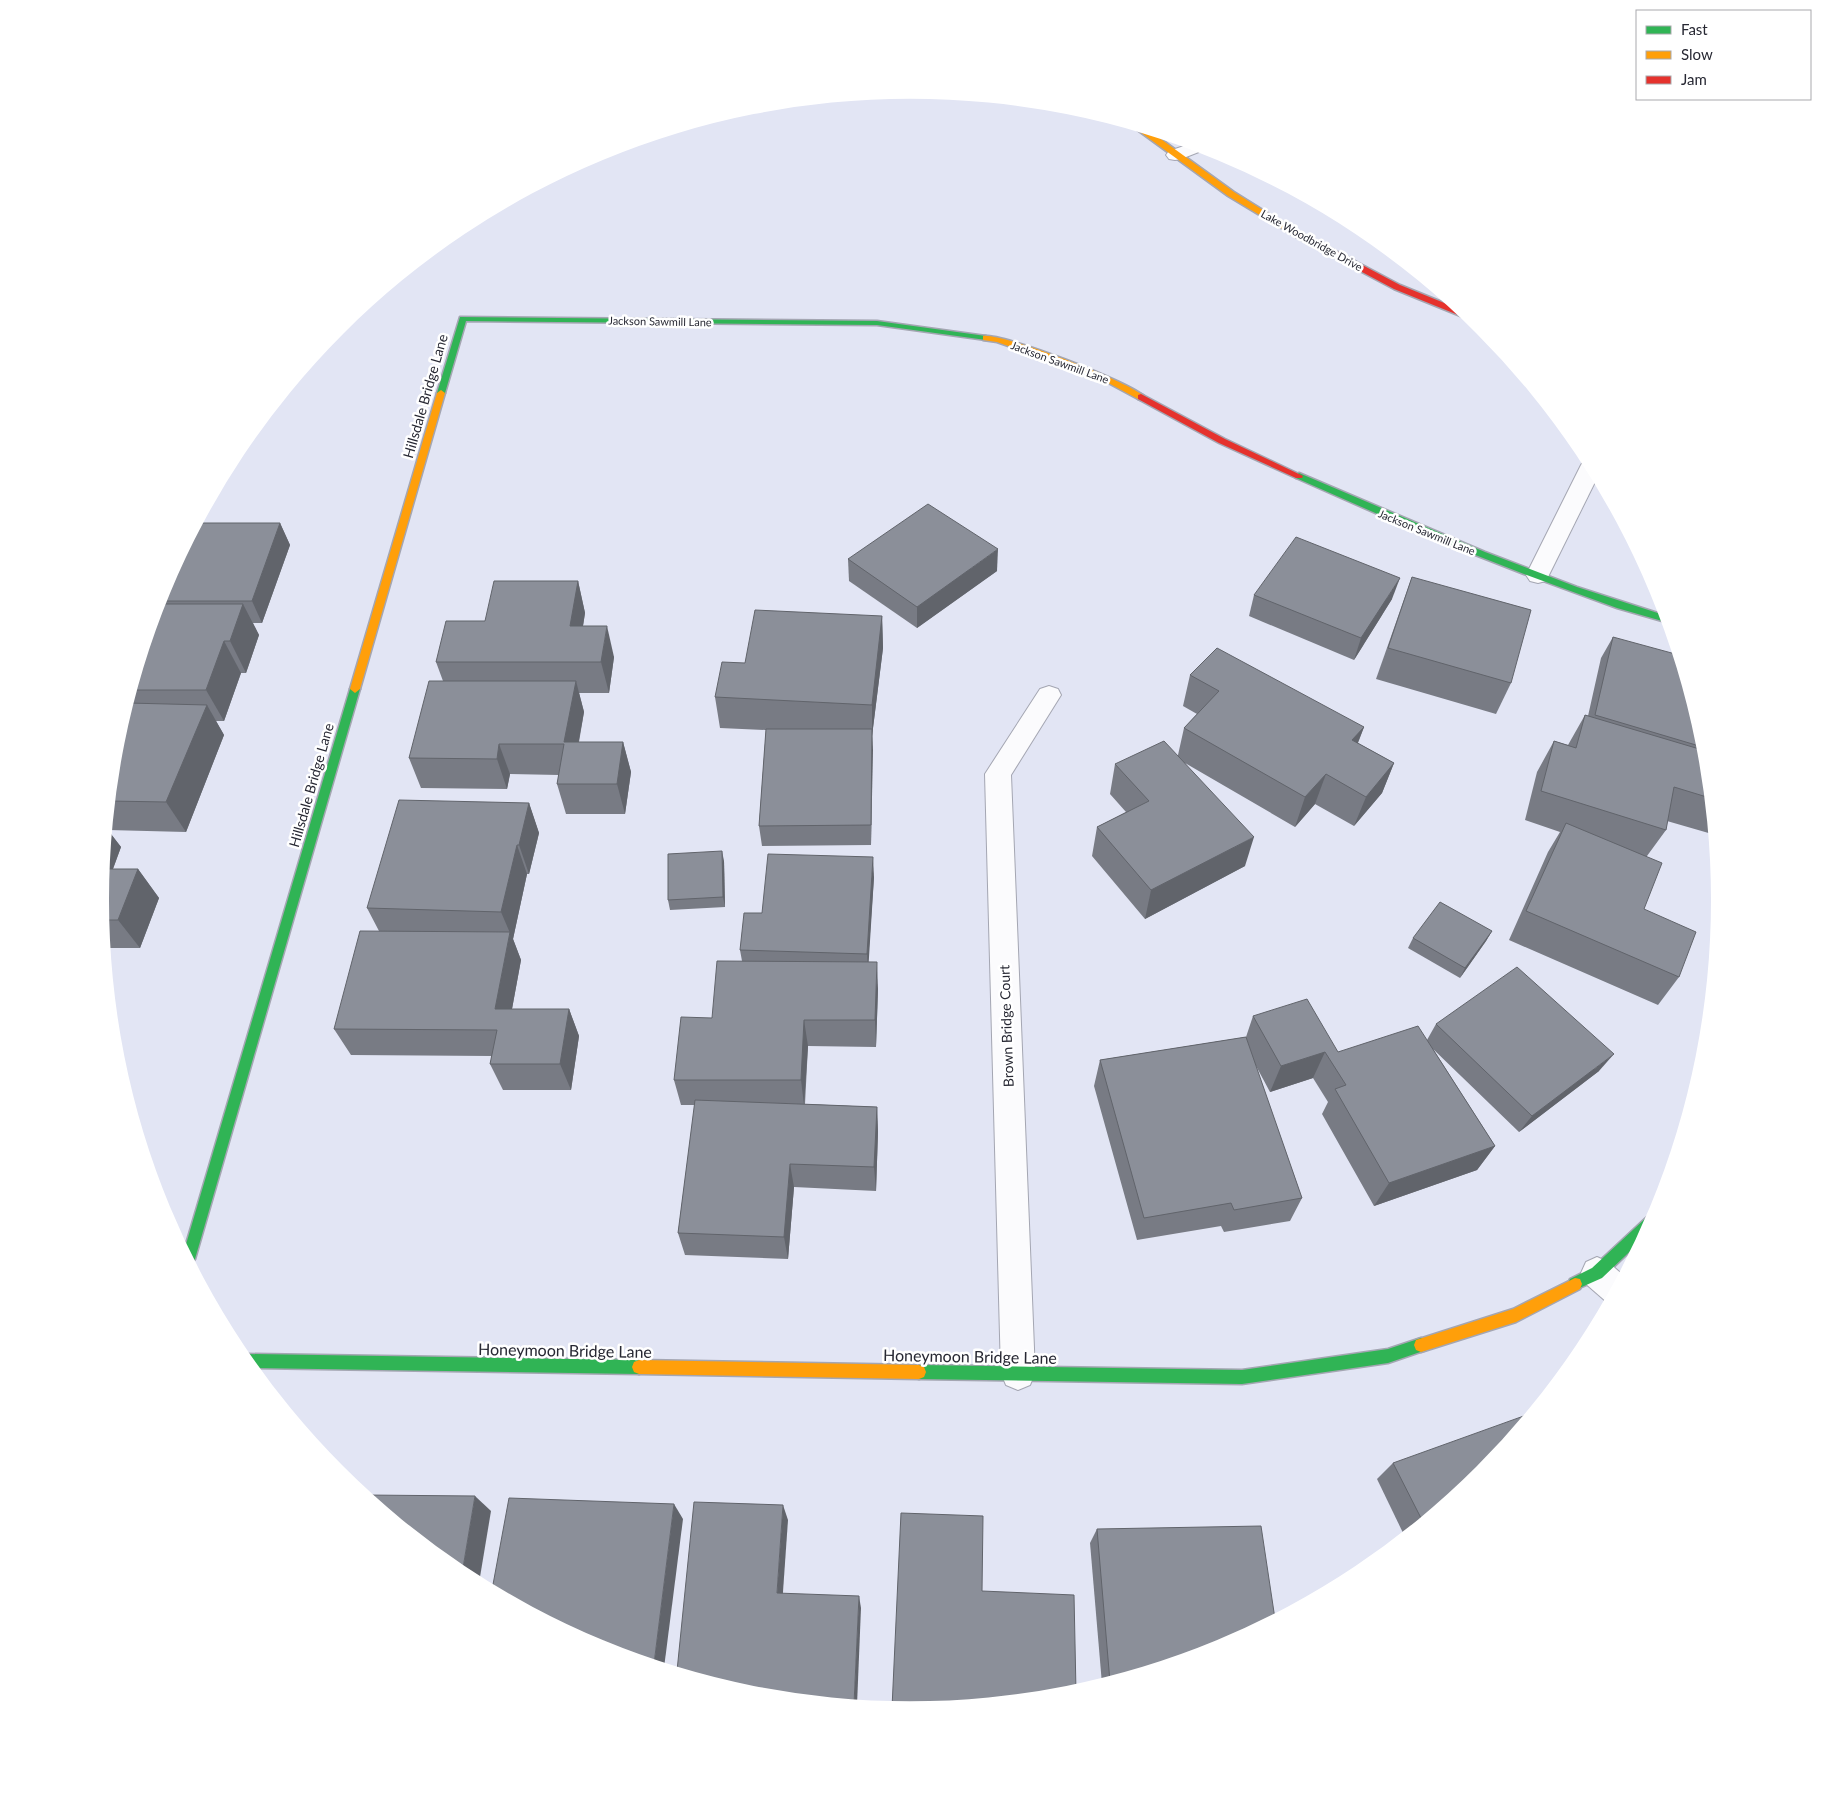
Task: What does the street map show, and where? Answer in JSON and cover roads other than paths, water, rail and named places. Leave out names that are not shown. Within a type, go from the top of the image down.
[{"type":"street","name":"Lake Woodbridge Drive","points":[[1150,136],[1175,155],[1286,228],[1397,287],[1451,309]]},
{"type":"street","points":[[1175,155],[1191,150]]},
{"type":"street","name":"Jackson Sawmill Lane","points":[[463,319],[877,324],[998,340],[1104,377],[1222,441],[1412,527],[1614,604],[1660,618]]},
{"type":"street","name":"Hillsdale Bridge Lane","points":[[190,1251],[463,319]]},
{"type":"street","points":[[1538,575],[1588,473]]},
{"type":"street","name":"Brown Bridge Court","points":[[1018,1373],[998,774],[1049,694]]},
{"type":"street","name":"Honeymoon Bridge Lane","points":[[256,1361],[1242,1377],[1388,1356],[1516,1315],[1606,1282],[1631,1250]]}]
